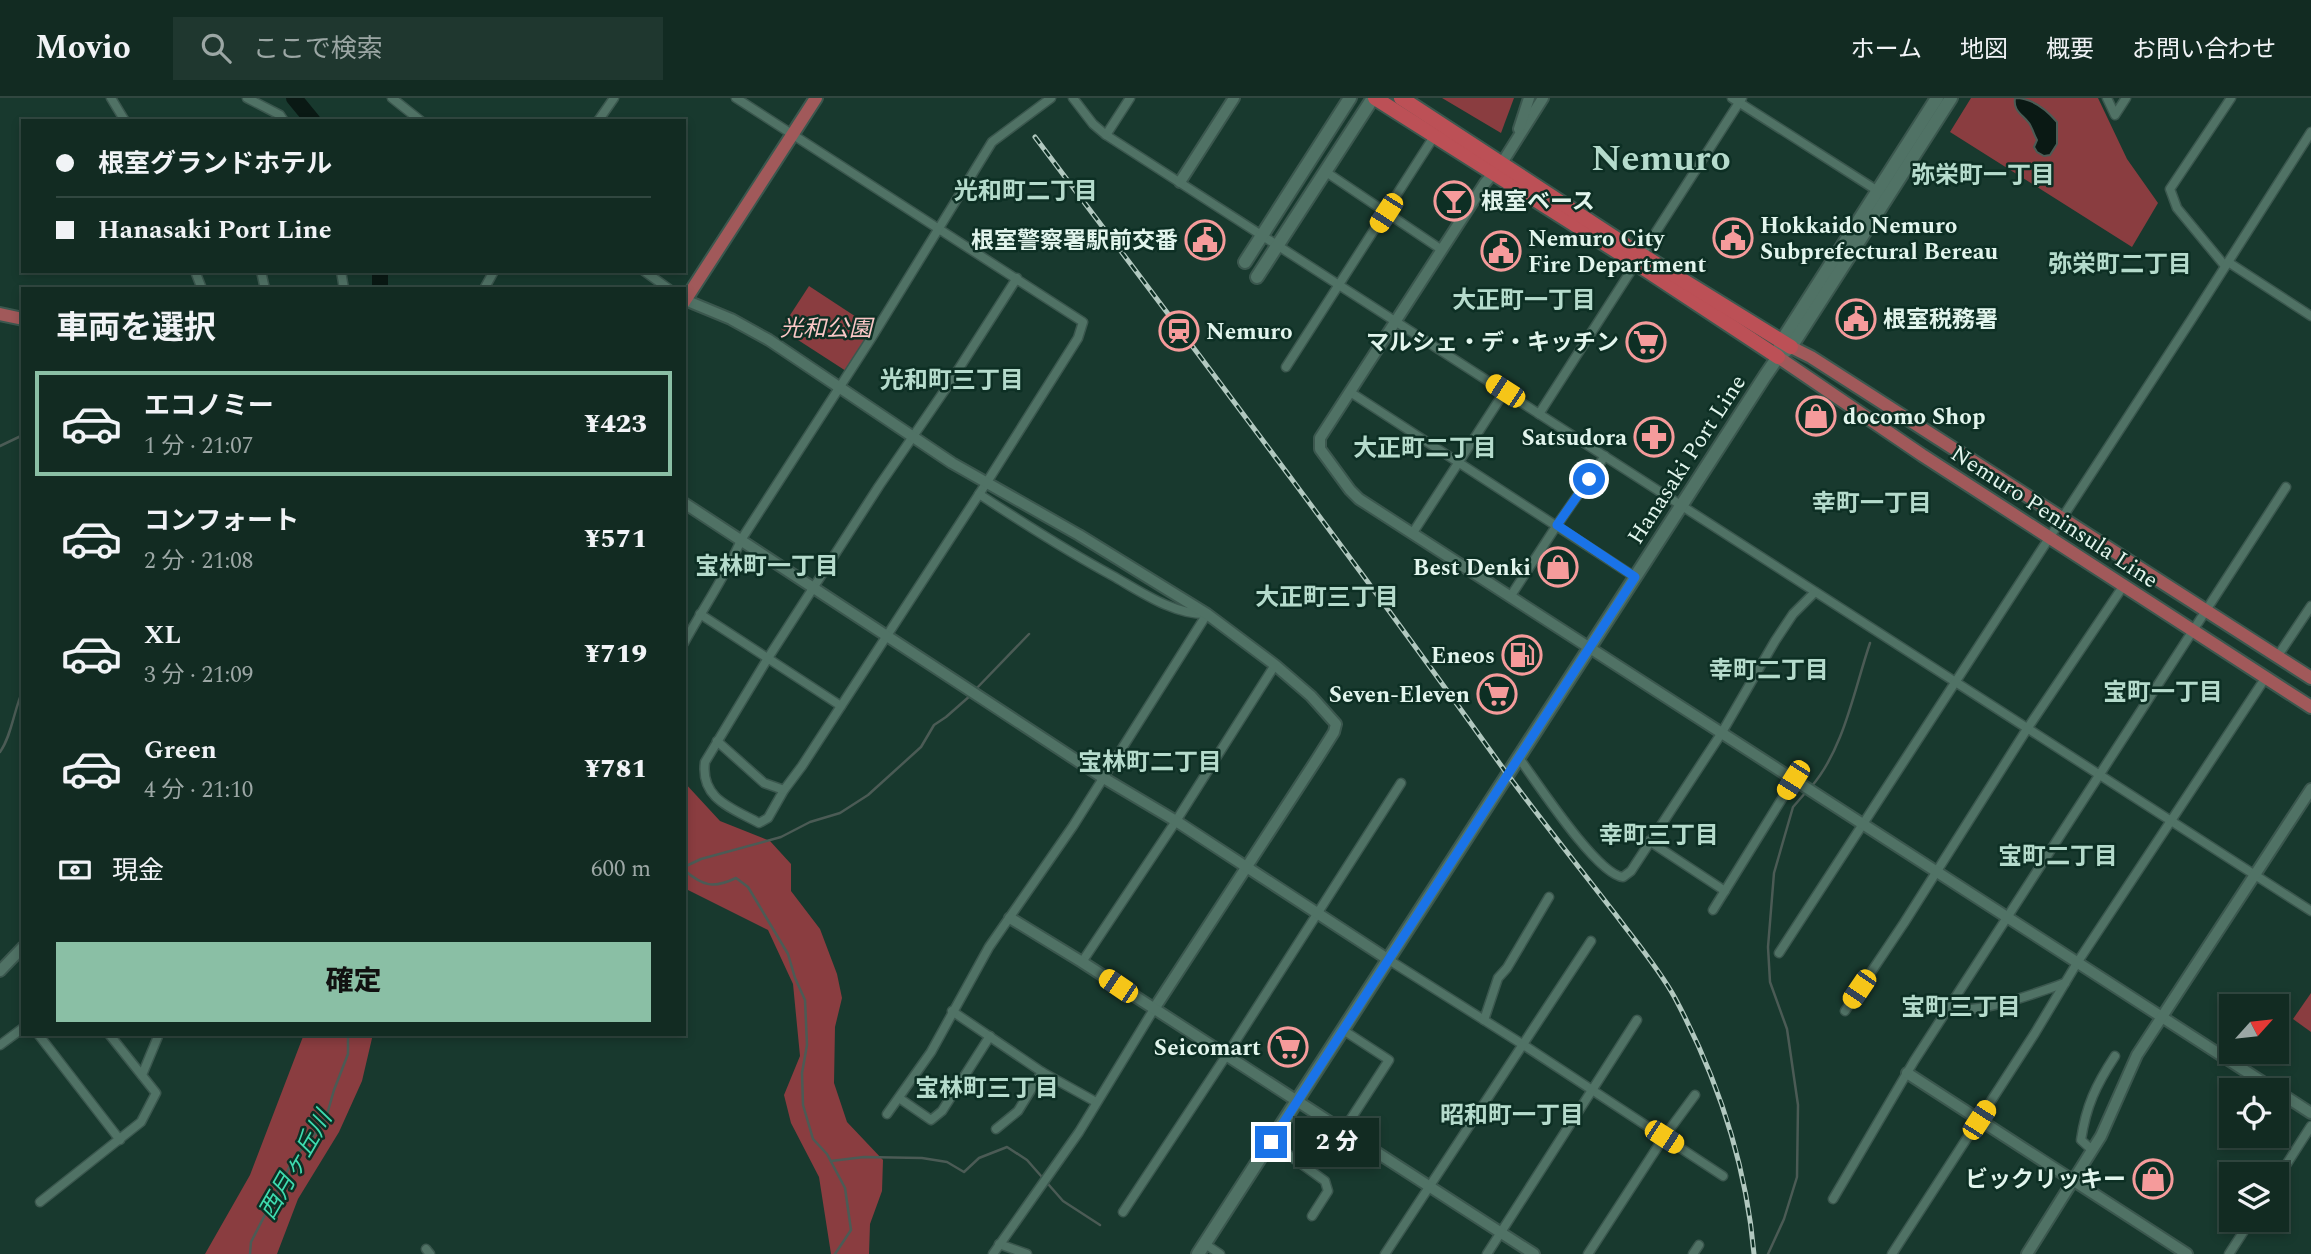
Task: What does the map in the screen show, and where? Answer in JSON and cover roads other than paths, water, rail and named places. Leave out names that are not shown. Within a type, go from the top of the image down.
[{"type":"highway","points":[[1374,98],[1435,135],[1498,168]]},
{"type":"highway","points":[[1401,98],[1498,168],[1638,259],[1786,344]]},
{"type":"highway","points":[[1638,259],[1648,271],[1778,357]]},
{"type":"main road","points":[[686,299],[816,98]]},
{"type":"main road","points":[[1245,262],[1350,98]]},
{"type":"main road","points":[[1257,276],[1374,98]]},
{"type":"main road","points":[[1786,344],[1882,194],[1937,98]]},
{"type":"main road","points":[[1882,194],[1951,98]]},
{"type":"main road","points":[[0,314],[21,319]]},
{"type":"main road","name":"Hanasaki Port Line","points":[[1201,1249],[1786,344]]},
{"type":"main road","name":"Nemuro Peninsula Line","points":[[1786,344],[1811,357],[2311,678]]},
{"type":"main road","name":"Nemuro Peninsula Line","points":[[1778,357],[1922,455],[2311,707]]},
{"type":"street","points":[[111,98],[124,119]]},
{"type":"street","points":[[247,98],[283,119]]},
{"type":"street","points":[[392,98],[418,119]]},
{"type":"street","points":[[599,119],[614,98]]},
{"type":"street","points":[[736,98],[1017,278],[1083,322],[1078,338],[987,482],[803,766],[784,790],[768,818],[759,823],[723,803],[707,788],[703,776],[705,762],[768,658],[1017,278]]},
{"type":"street","points":[[686,639],[730,567],[741,540],[940,230],[992,142],[1051,98]]},
{"type":"street","points":[[1073,98],[1093,124],[1107,135],[2311,911]]},
{"type":"street","points":[[1107,135],[1130,98]]},
{"type":"street","points":[[1180,182],[1234,98]]},
{"type":"street","points":[[1513,145],[1529,98]]},
{"type":"street","points":[[1543,98],[1320,438],[1320,449],[1350,490],[1412,534],[2256,1078]]},
{"type":"street","points":[[2107,98],[2115,114],[2126,98]]},
{"type":"street","points":[[2231,98],[2170,189],[2177,208],[2227,264],[2311,316]]},
{"type":"street","points":[[1539,414],[1738,99],[1882,194]]},
{"type":"street","points":[[1779,953],[2311,132]]},
{"type":"street","points":[[1286,367],[1435,135]]},
{"type":"street","points":[[1325,172],[1442,250]]},
{"type":"street","points":[[647,273],[666,287]]},
{"type":"street","points":[[686,301],[731,319],[760,335],[952,463],[1079,534],[1207,614],[1311,696],[1336,723],[1334,732],[1154,1009],[1079,1132],[993,1254]]},
{"type":"street","points":[[1412,534],[1505,391]]},
{"type":"street","points":[[1350,392],[1635,577]]},
{"type":"street","points":[[1510,597],[1605,456]]},
{"type":"street","points":[[1833,1199],[1907,1073],[2006,917],[2286,487]]},
{"type":"street","points":[[979,494],[1063,548],[1132,587],[1167,605],[1194,614],[1207,614]]},
{"type":"street","points":[[686,504],[1102,777],[1248,867],[1723,1176]]},
{"type":"street","points":[[1845,1011],[2027,729],[2124,585]]},
{"type":"street","points":[[1519,758],[1567,825],[1611,873],[1623,877],[1631,871],[1721,734],[1793,614],[1815,592]]},
{"type":"street","points":[[2277,657],[2311,606]]},
{"type":"street","points":[[700,614],[841,706]]},
{"type":"street","points":[[887,1114],[931,1052],[989,947],[1073,826],[1207,614]]},
{"type":"street","points":[[1082,962],[1275,666]]},
{"type":"street","points":[[1892,1254],[2169,821],[2266,677]]},
{"type":"street","points":[[717,741],[764,783],[784,790]]},
{"type":"street","points":[[1713,909],[1793,780]]},
{"type":"street","points":[[1123,1212],[1401,783]]},
{"type":"street","points":[[2027,1254],[2111,1116],[2137,1055],[2311,789]]},
{"type":"street","points":[[1649,841],[1725,891]]},
{"type":"street","points":[[1484,1020],[1498,978],[1507,968],[1549,897]]},
{"type":"street","points":[[1010,918],[1534,1254]]},
{"type":"street","points":[[1385,1254],[1591,941]]},
{"type":"street","points":[[0,971],[21,949]]},
{"type":"street","points":[[1947,1010],[1965,1011],[2031,995],[2065,983]]},
{"type":"street","points":[[952,1011],[1042,1072],[1096,1102]]},
{"type":"street","points":[[1487,1254],[1637,1020]]},
{"type":"street","points":[[0,1045],[21,1029]]},
{"type":"street","points":[[1343,1030],[1389,1060],[1343,1131]]},
{"type":"street","points":[[40,1036],[120,1140]]},
{"type":"street","points":[[40,1202],[141,1122],[156,1093],[111,1036]]},
{"type":"street","points":[[142,1075],[158,1036]]},
{"type":"street","points":[[899,1098],[931,1120],[942,1111],[990,1036]]},
{"type":"street","points":[[2092,1150],[2081,1140],[2083,1126],[2096,1084],[2115,1056]]},
{"type":"street","points":[[996,1129],[1018,1111],[1042,1072]]},
{"type":"street","points":[[1907,1073],[2187,1254]]},
{"type":"street","points":[[1588,1254],[1664,1137],[1695,1095]]},
{"type":"street","points":[[2289,1099],[2311,1113]]},
{"type":"street","points":[[2288,1162],[2311,1126]]},
{"type":"street","points":[[1271,1142],[1325,1181],[1328,1191],[1312,1216]]},
{"type":"street","points":[[2229,1254],[2243,1232]]},
{"type":"street","points":[[999,1244],[1027,1254]]},
{"type":"street","points":[[1693,1254],[1699,1245]]},
{"type":"street","points":[[1201,1249],[1220,1254]]},
{"type":"waterway","name":"西月ヶ丘川","points":[[294,98],[311,119]]},
{"type":"waterway","name":"西月ヶ丘川","points":[[380,273],[380,287]]},
{"type":"waterway","points":[[0,446],[21,436]]},
{"type":"waterway","points":[[975,690],[1029,634]]},
{"type":"waterway","points":[[1811,787],[1832,755],[1840,737],[1870,643]]},
{"type":"waterway","points":[[0,752],[21,695]]},
{"type":"waterway","points":[[686,866],[701,859],[781,837],[810,822],[840,813],[868,795],[921,747],[934,725],[971,695]]},
{"type":"waterway","points":[[1768,1254],[1784,1219],[1797,1177],[1798,1105],[1787,1029],[1770,982],[1768,947],[1774,873],[1793,807],[1806,792]]},
{"type":"waterway","points":[[686,872],[708,884],[721,884],[736,878],[748,887],[788,954],[805,1000],[807,1045],[802,1073],[803,1105],[813,1139],[827,1154],[845,1188],[851,1230],[835,1254]]},
{"type":"waterway","name":"西月ヶ丘川","points":[[250,1254],[251,1242],[294,1158],[326,1118],[348,1054],[348,1036]]},
{"type":"waterway","points":[[831,1161],[864,1157],[922,1158],[947,1162],[964,1172],[979,1158],[1007,1147],[1027,1160],[1063,1201],[1100,1225]]},
{"type":"railway","points":[[1035,137],[1669,987],[1704,1059],[1728,1122],[1744,1187],[1754,1254]]},
{"type":"place","name":"根室ベース","points":[[1454,201]]},
{"type":"place","name":"Hokkaido Nemuro Subprefectural Bereau","points":[[1733,238]]},
{"type":"place","name":"根室警察署駅前交番","points":[[1205,240]]},
{"type":"place","name":"Nemuro City Fire Department","points":[[1501,251]]},
{"type":"place","name":"根室税務署","points":[[1856,319]]},
{"type":"place","name":"Nemuro","points":[[1179,331]]},
{"type":"place","name":"マルシェ・デ・キッチン","points":[[1646,342]]},
{"type":"place","name":"docomo Shop","points":[[1816,416]]},
{"type":"place","name":"Satsudora","points":[[1654,437]]},
{"type":"place","name":"Best Denki","points":[[1558,567]]},
{"type":"place","name":"Eneos","points":[[1522,655]]},
{"type":"place","name":"Seven-Eleven","points":[[1497,694]]},
{"type":"place","name":"Seicomart","points":[[1288,1047]]},
{"type":"place","name":"ビックリッキー","points":[[2153,1179]]},
{"type":"district","name":"Nemuro","points":[[1661,157]]},
{"type":"district","name":"弥栄町一丁目","points":[[1983,175]]},
{"type":"district","name":"光和町二丁目","points":[[1026,191]]},
{"type":"district","name":"弥栄町二丁目","points":[[2120,264]]},
{"type":"district","name":"大正町一丁目","points":[[1524,300]]},
{"type":"district","name":"光和町三丁目","points":[[952,380]]},
{"type":"district","name":"大正町二丁目","points":[[1425,448]]},
{"type":"district","name":"幸町一丁目","points":[[1872,503]]},
{"type":"district","name":"宝林町一丁目","points":[[767,566]]},
{"type":"district","name":"大正町三丁目","points":[[1327,597]]},
{"type":"district","name":"幸町二丁目","points":[[1769,670]]},
{"type":"district","name":"宝町一丁目","points":[[2163,692]]},
{"type":"district","name":"宝林町二丁目","points":[[1150,762]]},
{"type":"district","name":"幸町三丁目","points":[[1659,835]]},
{"type":"district","name":"宝町二丁目","points":[[2058,856]]},
{"type":"district","name":"宝町三丁目","points":[[1961,1007]]},
{"type":"district","name":"宝林町三丁目","points":[[987,1088]]},
{"type":"district","name":"昭和町一丁目","points":[[1512,1115]]},
{"type":"park label","name":"光和公園","points":[[826,328]]}]
